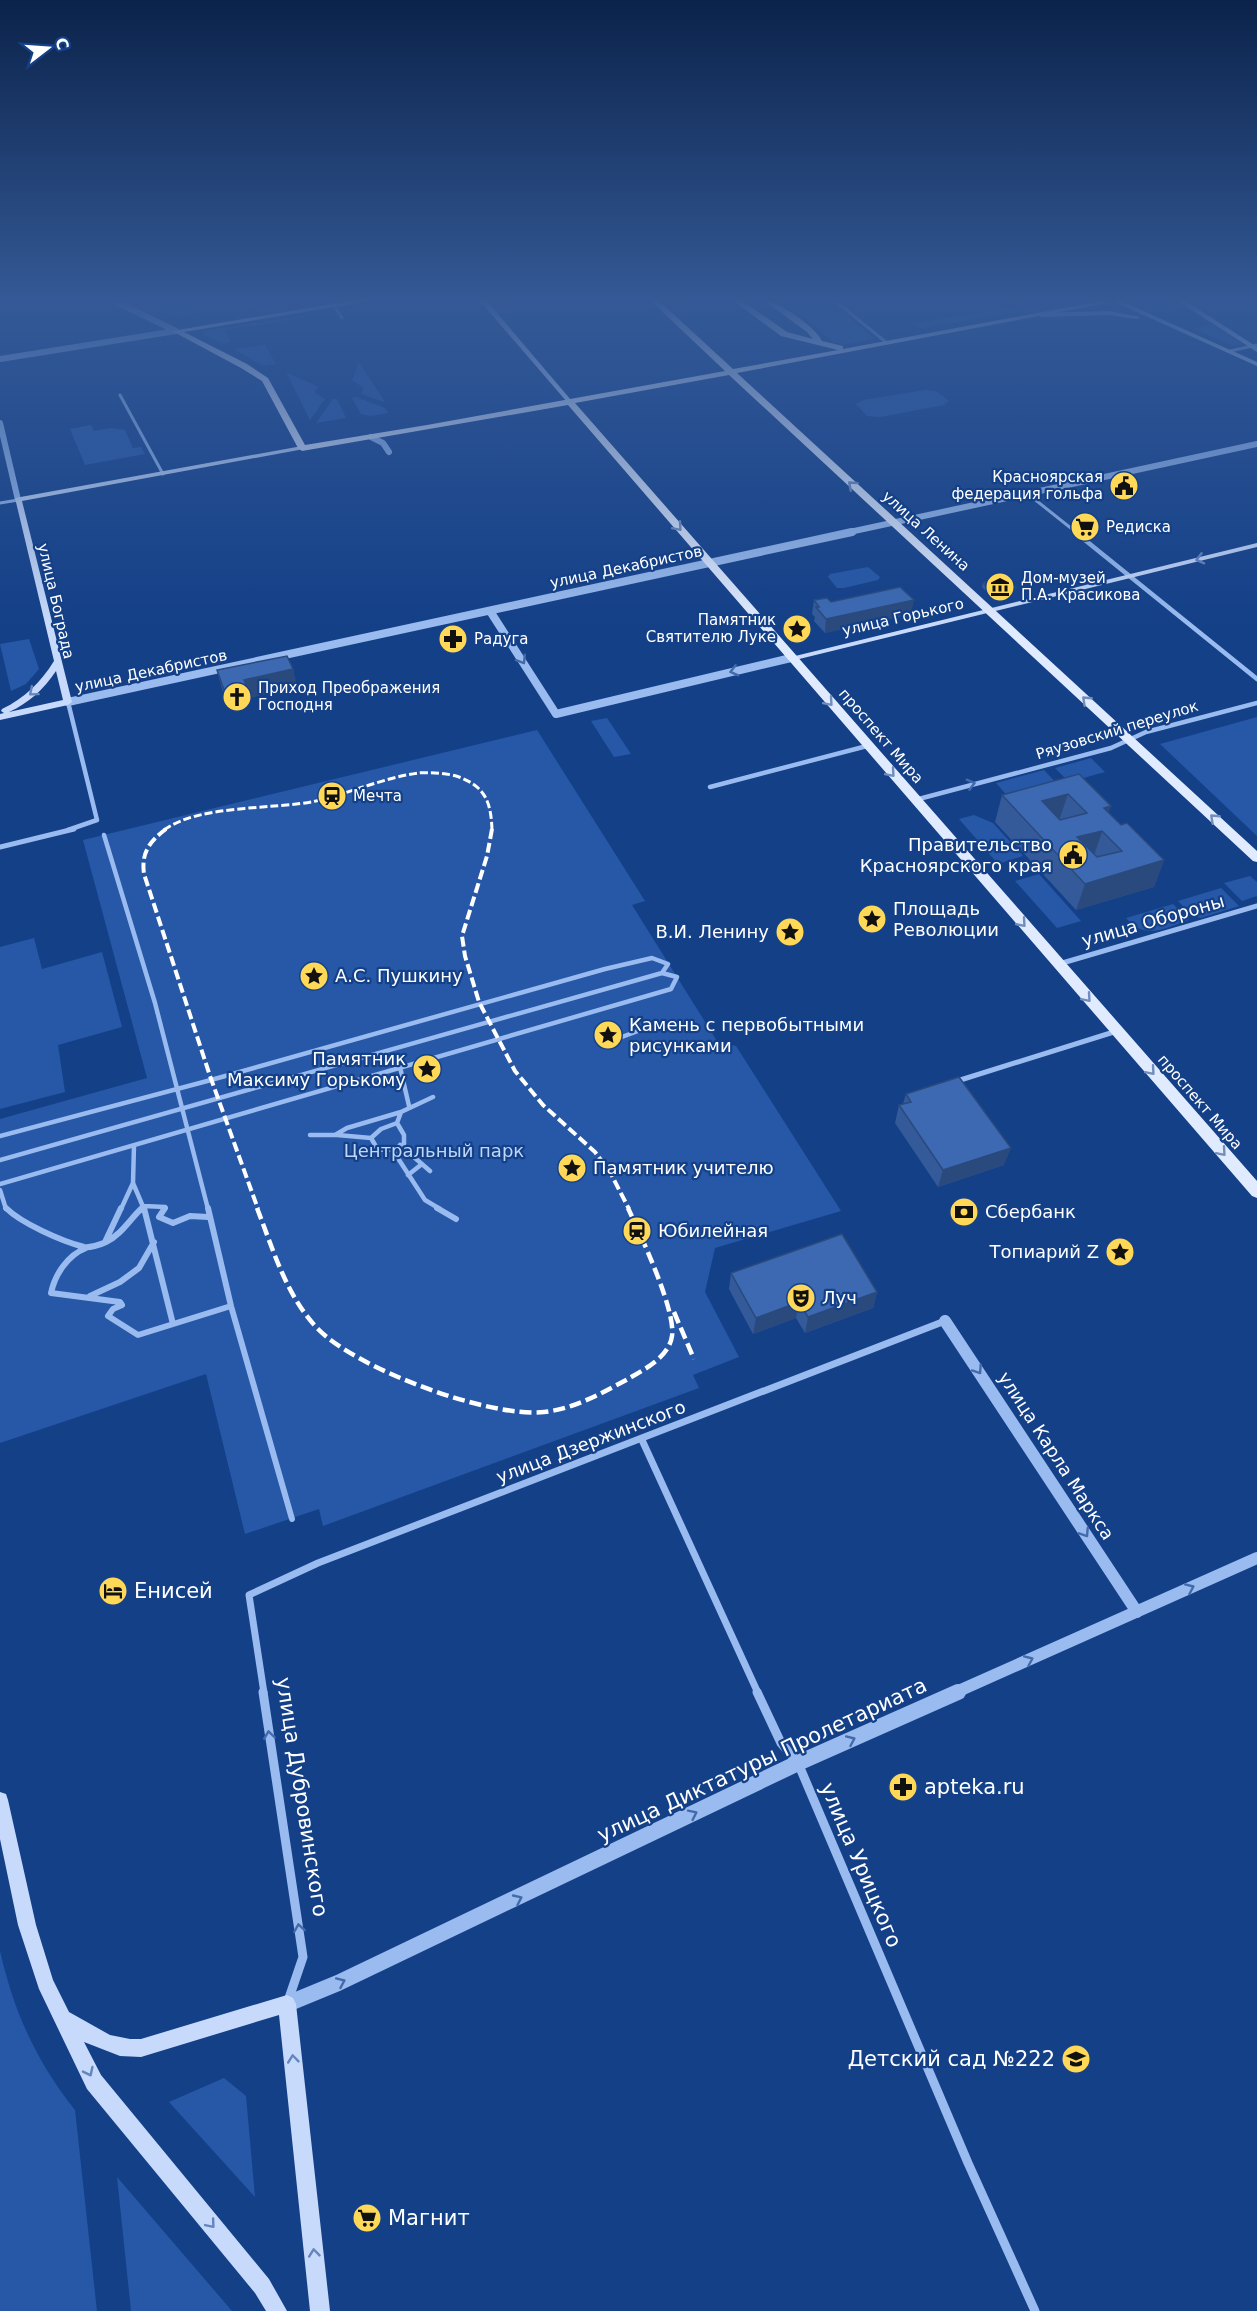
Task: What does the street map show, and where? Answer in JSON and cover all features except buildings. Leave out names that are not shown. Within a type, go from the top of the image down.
[{"type":"main road","points":[[280,408],[302,448]]},
{"type":"main road","points":[[18,500],[531,408]]},
{"type":"main road","name":"проспект Мира","points":[[575,408],[1257,1192]]},
{"type":"main road","name":"улица Ленина","points":[[769,408],[1257,858]]},
{"type":"main road","name":"улица Бограда","points":[[18,500],[68,702]]},
{"type":"main road","name":"улица Горького","points":[[791,658],[1257,545]]},
{"type":"main road","points":[[0,715],[13,708],[46,681],[57,662]]},
{"type":"main road","name":"улица Декабристов","points":[[0,715],[68,702]]},
{"type":"main road","points":[[0,1800],[27,1925],[45,1983],[94,2082],[262,2286],[277,2311]]},
{"type":"main road","points":[[63,2019],[113,2047],[127,2050],[141,2048],[287,2004]]},
{"type":"main road","name":"улица Дубровинского","points":[[287,2004],[320,2311]]},
{"type":"street","points":[[127,408],[163,474]]},
{"type":"street","name":"улица Бограда","points":[[0,423],[18,500]]},
{"type":"street","points":[[371,437],[383,443],[389,452]]},
{"type":"street","name":"улица Декабристов","points":[[68,702],[1257,444]]},
{"type":"street","points":[[1028,494],[1257,679]]},
{"type":"street","points":[[0,503],[18,500]]},
{"type":"street","name":"улица Горького","points":[[490,611],[556,714],[791,658]]},
{"type":"street","name":"улица Бограда","points":[[0,847],[88,825],[97,820],[68,702]]},
{"type":"street","name":"Ряузовский переулок","points":[[914,800],[1111,748],[1146,732],[1257,703]]},
{"type":"street","points":[[710,787],[867,746]]},
{"type":"street","points":[[104,835],[155,1002],[189,1129],[208,1217],[231,1306],[292,1519]]},
{"type":"street","name":"улица Обороны","points":[[1058,964],[1257,906]]},
{"type":"street","points":[[0,1136],[178,1089],[605,969],[652,958],[669,964],[662,973]]},
{"type":"street","points":[[0,1160],[613,985],[662,973],[677,977],[671,989],[0,1184]]},
{"type":"street","points":[[619,1038],[638,1031]]},
{"type":"street","points":[[950,1084],[1117,1031]]},
{"type":"street","points":[[400,1067],[409,1106]]},
{"type":"street","points":[[335,1135],[347,1128],[401,1112],[433,1096]]},
{"type":"street","points":[[371,1137],[378,1150],[392,1149],[404,1144],[404,1135],[397,1123],[401,1112]]},
{"type":"street","points":[[310,1135],[371,1137],[381,1129],[397,1123]]},
{"type":"street","points":[[105,1243],[133,1183],[134,1145]]},
{"type":"street","points":[[400,1145],[430,1171]]},
{"type":"street","points":[[392,1149],[425,1200],[456,1219]]},
{"type":"street","points":[[408,1175],[422,1164]]},
{"type":"street","points":[[133,1183],[144,1206],[155,1240],[158,1269],[173,1324]]},
{"type":"street","points":[[0,1190],[6,1209],[20,1218],[86,1248]]},
{"type":"street","points":[[208,1217],[190,1216],[173,1223],[159,1217],[165,1207],[144,1206],[127,1221],[120,1232],[105,1243],[73,1253],[53,1283],[51,1293],[120,1302],[122,1305],[113,1309],[108,1316],[138,1335],[231,1306]]},
{"type":"street","points":[[86,1297],[131,1275],[139,1268],[155,1240]]},
{"type":"street","name":"улица Дзержинского","points":[[249,1595],[318,1563],[642,1440],[945,1321]]},
{"type":"street","name":"улица Карла Маркса","points":[[945,1321],[1137,1612]]},
{"type":"street","name":"улица Урицкого","points":[[642,1440],[781,1743],[798,1763],[969,2163],[1035,2311]]},
{"type":"street","name":"улица Диктатуры Пролетариата","points":[[287,2004],[359,1974],[798,1763],[1257,1558]]},
{"type":"street","name":"улица Дубровинского","points":[[249,1595],[303,1957],[287,2004]]},
{"type":"green space","points":[[304,408],[319,408],[310,420]]},
{"type":"green space","points":[[327,408],[341,408],[346,418],[316,423]]},
{"type":"green space","points":[[358,408],[385,408],[388,413],[371,416],[361,414]]},
{"type":"green space","points":[[860,408],[929,408],[880,417],[867,416]]},
{"type":"green space","points":[[91,425],[94,431],[111,428],[125,430],[133,448],[141,447],[145,454],[85,465],[70,429]]},
{"type":"green space","points":[[868,567],[880,577],[878,580],[837,588],[828,577],[830,574]]},
{"type":"green space","points":[[29,639],[39,669],[26,684],[11,691],[0,644]]},
{"type":"green space","points":[[1257,717],[1257,836],[1160,744]]},
{"type":"green space","points":[[607,718],[631,754],[614,757],[591,721]]},
{"type":"green space","name":"Центральный парк","points":[[537,730],[645,901],[632,905],[717,1041],[736,1046],[841,1211],[715,1248],[705,1292],[739,1357],[693,1375],[699,1388],[323,1526],[319,1509],[245,1534],[206,1374],[0,1443],[0,1119],[147,1078],[83,840]]},
{"type":"green space","points":[[1091,758],[1105,772],[1069,782],[1055,768]]},
{"type":"green space","points":[[1044,770],[1060,787],[1011,800],[996,783]]},
{"type":"green space","points":[[974,815],[993,823],[1023,856],[998,864],[959,819]]},
{"type":"green space","points":[[1039,874],[1081,921],[1057,928],[1015,881]]},
{"type":"green space","points":[[1250,876],[1257,882],[1257,896],[1242,901],[1224,883]]},
{"type":"green space","points":[[1221,888],[1239,906],[1201,918],[1193,916],[1178,901]]},
{"type":"green space","points":[[1173,904],[1189,920],[1156,931],[1148,931],[1133,925],[1126,918]]},
{"type":"green space","points":[[34,938],[42,969],[102,952],[122,1027],[58,1045],[65,1092],[0,1109],[0,947]]},
{"type":"green space","points":[[0,1951],[12,1995],[28,2035],[49,2073],[75,2110],[97,2311],[0,2311]]},
{"type":"green space","points":[[224,2078],[246,2096],[255,2197],[169,2102]]},
{"type":"green space","points":[[117,2177],[232,2311],[131,2311]]},
{"type":"railway","points":[[164,830],[197,816],[237,809],[316,801],[392,778],[418,773],[455,776],[475,786],[481,791],[488,804],[492,829]]},
{"type":"railway","points":[[166,829],[155,838],[145,853],[144,874],[210,1076],[258,1209]]},
{"type":"railway","points":[[492,829],[487,856],[462,936],[465,956],[479,1002],[515,1071],[543,1105],[595,1152],[610,1172],[629,1209]]},
{"type":"railway","points":[[257,1208],[282,1272],[297,1302],[318,1329],[337,1344],[362,1360],[425,1388],[459,1399],[520,1412],[555,1410],[598,1395],[655,1362],[670,1343],[672,1324],[663,1291],[628,1208]]},
{"type":"railway","points":[[674,1312],[694,1359]]},
{"type":"place","name":"Красноярская федерация гольфа","points":[[1124,486]]},
{"type":"place","name":"Редиска","points":[[1085,527]]},
{"type":"place","name":"Дом-музей П.А. Красикова","points":[[1000,587]]},
{"type":"place","name":"Памятник Святителю Луке","points":[[797,629]]},
{"type":"place","name":"Радуга","points":[[453,639]]},
{"type":"place","name":"Приход Преображения Господня","points":[[237,697]]},
{"type":"place","name":"Мечта","points":[[332,796]]},
{"type":"place","name":"Правительство Красноярского края","points":[[1073,855]]},
{"type":"place","name":"Площадь Революции","points":[[872,919]]},
{"type":"place","name":"В.И. Ленину","points":[[790,932]]},
{"type":"place","name":"А.С. Пушкину","points":[[314,976]]},
{"type":"place","name":"Камень с первобытными рисунками","points":[[608,1035]]},
{"type":"place","name":"Памятник Максиму Горькому","points":[[427,1069]]},
{"type":"place","name":"Памятник учителю","points":[[572,1168]]},
{"type":"place","name":"Сбербанк","points":[[964,1212]]},
{"type":"place","name":"Юбилейная","points":[[637,1231]]},
{"type":"place","name":"Топиарий Z","points":[[1120,1252]]},
{"type":"place","name":"Луч","points":[[801,1298]]},
{"type":"place","name":"Енисей","points":[[113,1591]]},
{"type":"place","name":"apteka.ru","points":[[903,1787]]},
{"type":"place","name":"Детский сад №222","points":[[1076,2059]]},
{"type":"place","name":"Магнит","points":[[367,2218]]}]
